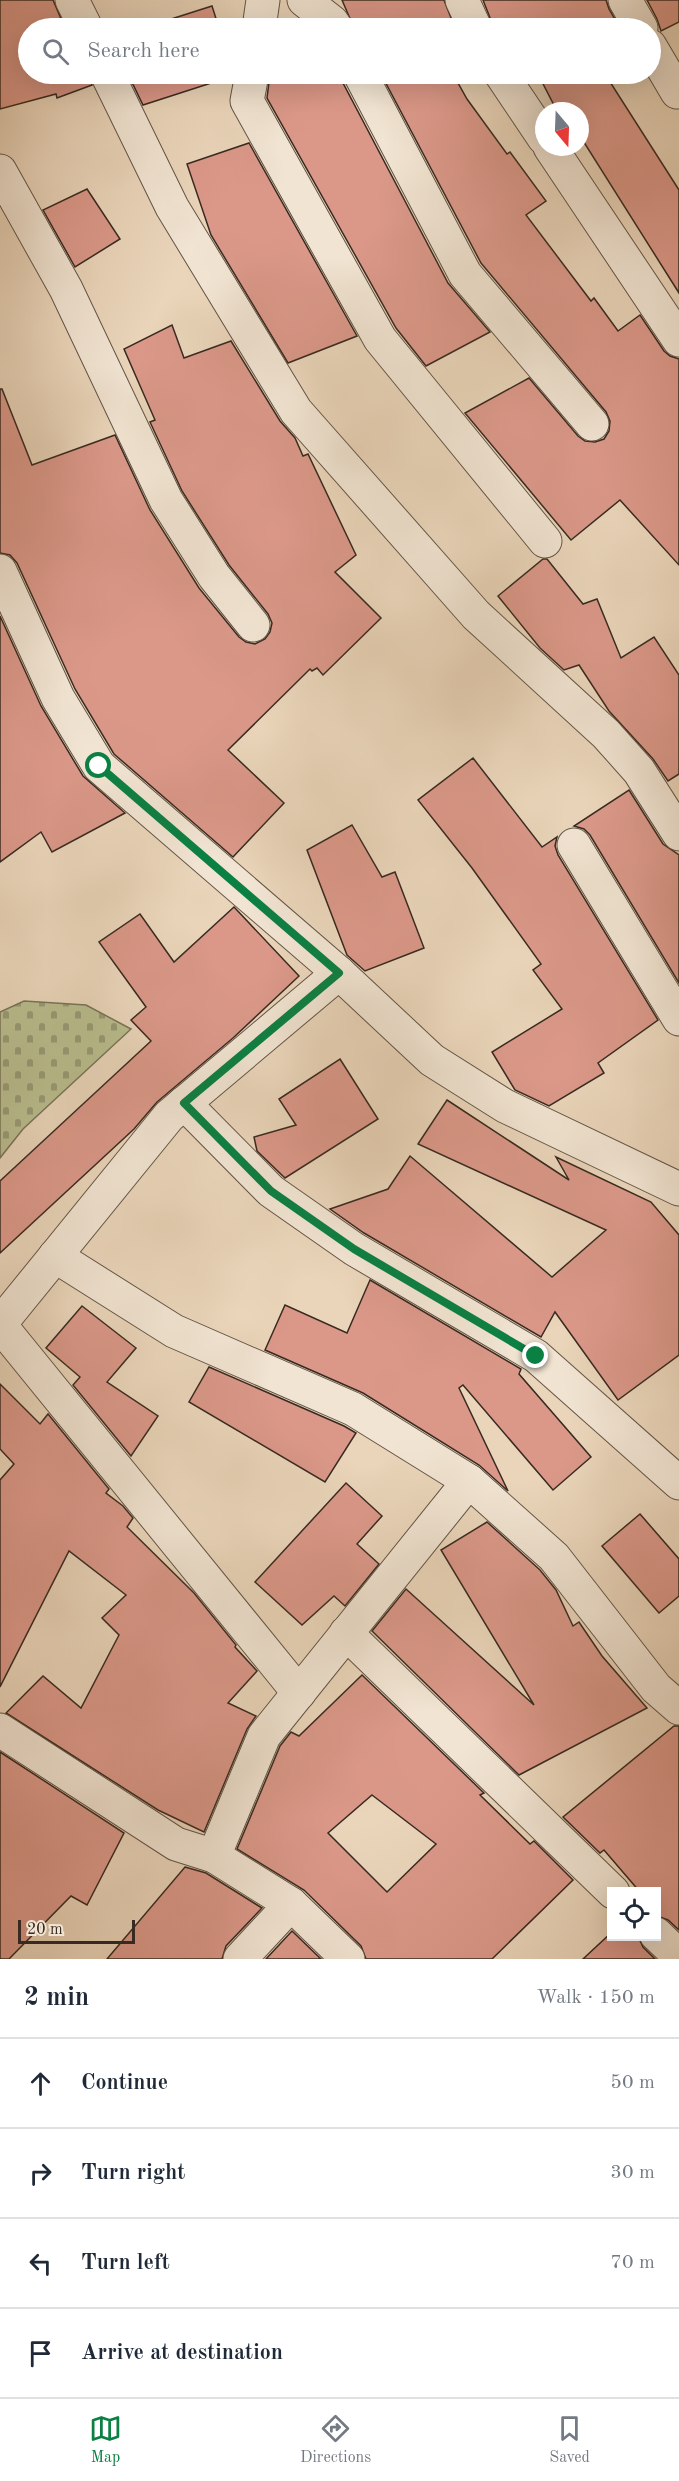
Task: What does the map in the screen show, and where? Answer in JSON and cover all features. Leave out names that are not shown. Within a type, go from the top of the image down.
[{"type":"street","points":[[72,0],[81,18]]},
{"type":"street","points":[[261,18],[264,0]]},
{"type":"street","points":[[304,0],[327,18]]},
{"type":"street","points":[[462,0],[470,18]]},
{"type":"street","points":[[625,0],[635,18]]},
{"type":"street","points":[[661,64],[677,92]]},
{"type":"street","points":[[112,84],[172,207],[296,411],[476,615],[606,734],[639,771],[679,834]]},
{"type":"street","points":[[250,84],[247,101],[380,339],[545,541]]},
{"type":"street","points":[[365,84],[465,273],[592,424]]},
{"type":"street","points":[[508,84],[535,125]]},
{"type":"street","points":[[556,156],[679,340]]},
{"type":"street","points":[[0,171],[66,289],[166,500],[214,576],[254,626]]},
{"type":"street","points":[[0,571],[58,698],[99,766],[339,973],[432,1060],[496,1101],[679,1189]]},
{"type":"street","points":[[574,845],[679,1019]]},
{"type":"street","points":[[299,1693],[0,1324],[169,1116],[339,973]]},
{"type":"street","points":[[184,1103],[271,1191],[354,1249],[536,1356],[679,1483]]},
{"type":"street","points":[[55,1256],[174,1331],[353,1409],[469,1481],[554,1557],[656,1688],[679,1708]]},
{"type":"street","points":[[214,1856],[264,1736],[469,1481]]},
{"type":"street","points":[[346,1633],[608,1887]]},
{"type":"street","points":[[0,1730],[176,1844],[214,1856],[291,1904],[348,1959]]},
{"type":"street","points":[[240,1959],[291,1904]]},
{"type":"street","points":[[661,1938],[679,1956]]},
{"type":"green space","points":[[24,1001],[86,1005],[131,1029],[23,1129],[0,1158],[0,1012]]},
{"type":"building","points":[[0,0],[53,0],[61,18],[18,18],[18,84],[92,85],[57,98],[56,94],[0,109]]},
{"type":"building","points":[[342,0],[444,0],[451,18],[350,18]]},
{"type":"building","points":[[483,0],[606,0],[614,18],[490,18]]},
{"type":"building","points":[[647,0],[679,0],[679,22],[661,31],[661,18],[656,18]]},
{"type":"building","points":[[212,6],[216,18],[174,18]]},
{"type":"building","points":[[133,84],[208,84],[143,105]]},
{"type":"building","points":[[269,84],[344,84],[448,283],[490,332],[426,366],[396,328],[267,98]]},
{"type":"building","points":[[386,84],[459,84],[507,154],[510,152],[546,201],[526,215],[591,301],[594,298],[618,331],[640,315],[664,351],[679,359],[679,565],[620,500],[571,540],[465,413],[529,378],[578,436],[585,441],[595,442],[604,439],[609,431],[610,421],[606,412],[481,263]]},
{"type":"building","points":[[543,84],[611,84],[679,190],[679,293],[589,150],[589,102],[552,102]]},
{"type":"building","points":[[249,143],[357,336],[288,363],[211,235],[187,164]]},
{"type":"building","points":[[87,189],[120,239],[75,267],[43,210]]},
{"type":"building","points":[[172,325],[184,358],[231,341],[280,421],[295,438],[303,456],[308,454],[356,555],[335,572],[381,618],[323,675],[317,668],[312,671],[310,669],[228,750],[284,803],[233,857],[114,754],[75,689],[17,563],[10,555],[0,553],[0,389],[2,389],[32,465],[115,435],[150,510],[199,588],[239,637],[255,644],[265,639],[272,623],[268,614],[229,565],[182,491],[150,422],[155,420],[124,349]]},
{"type":"building","points":[[543,559],[547,559],[583,604],[597,599],[621,658],[654,637],[679,675],[679,774],[668,781],[653,759],[609,711],[579,665],[564,670],[540,648],[498,596]]},
{"type":"building","points":[[0,616],[41,706],[83,776],[125,813],[52,852],[41,832],[0,862]]},
{"type":"building","points":[[473,758],[542,847],[557,837],[555,846],[558,855],[658,1020],[598,1063],[604,1073],[549,1106],[515,1090],[492,1052],[562,1009],[533,970],[541,964],[472,868],[418,800]]},
{"type":"building","points":[[629,790],[663,844],[679,855],[679,983],[590,835],[584,829],[574,826]]},
{"type":"building","points":[[352,825],[382,877],[395,872],[424,948],[365,971],[347,955],[307,850]]},
{"type":"building","points":[[234,907],[299,976],[233,1038],[157,1102],[134,1129],[0,1253],[0,1181],[151,1041],[131,1020],[146,1007],[99,942],[140,914],[174,962]]},
{"type":"building","points":[[340,1059],[378,1119],[285,1178],[257,1151],[254,1137],[296,1125],[279,1099]]},
{"type":"building","points":[[447,1100],[569,1180],[556,1157],[651,1202],[679,1235],[679,1355],[618,1400],[555,1312],[541,1337],[364,1233],[330,1209],[388,1189],[410,1156],[552,1277],[606,1230],[418,1144]]},
{"type":"building","points":[[370,1280],[521,1369],[519,1374],[591,1457],[553,1490],[463,1385],[459,1388],[508,1491],[479,1465],[363,1393],[265,1350],[285,1305],[347,1333]]},
{"type":"building","points":[[82,1306],[136,1348],[107,1382],[158,1416],[131,1456],[73,1385],[80,1377],[46,1348]]},
{"type":"building","points":[[209,1367],[356,1433],[325,1482],[189,1402]]},
{"type":"building","points":[[0,1384],[40,1424],[48,1414],[109,1489],[106,1493],[123,1506],[133,1518],[127,1527],[194,1593],[236,1645],[235,1647],[257,1671],[228,1703],[256,1716],[247,1729],[204,1832],[158,1810],[6,1713],[43,1676],[81,1708],[119,1635],[102,1618],[126,1595],[69,1551],[0,1687],[0,1480],[14,1464],[0,1449]]},
{"type":"building","points":[[346,1483],[382,1516],[357,1544],[379,1564],[345,1606],[334,1596],[302,1625],[255,1582]]},
{"type":"building","points":[[640,1514],[679,1559],[679,1596],[659,1613],[602,1546]]},
{"type":"building","points":[[487,1522],[540,1570],[556,1590],[573,1626],[579,1622],[602,1656],[647,1708],[519,1775],[372,1631],[406,1589],[534,1705],[441,1550]]},
{"type":"building","points":[[362,1675],[484,1793],[480,1795],[530,1844],[534,1841],[573,1880],[492,1959],[366,1959],[361,1946],[304,1890],[237,1849],[280,1746],[291,1732],[299,1736]],"holes":[[[372,1795],[436,1844],[387,1892],[328,1833]]]},
{"type":"building","points":[[674,1726],[679,1726],[679,1930],[668,1920],[661,1917],[661,1887],[636,1887],[604,1850],[600,1853],[563,1817]]},
{"type":"building","points":[[0,1752],[124,1833],[87,1905],[71,1896],[9,1959],[0,1959]]},
{"type":"building","points":[[185,1867],[206,1873],[262,1908],[226,1946],[222,1959],[107,1959]]},
{"type":"building","points":[[292,1931],[321,1959],[266,1959]]},
{"type":"building","points":[[607,1937],[607,1941],[640,1941],[655,1959],[583,1959]]},
{"type":"route","points":[[99,766],[339,973],[184,1103],[271,1191],[354,1249],[536,1356]]}]
